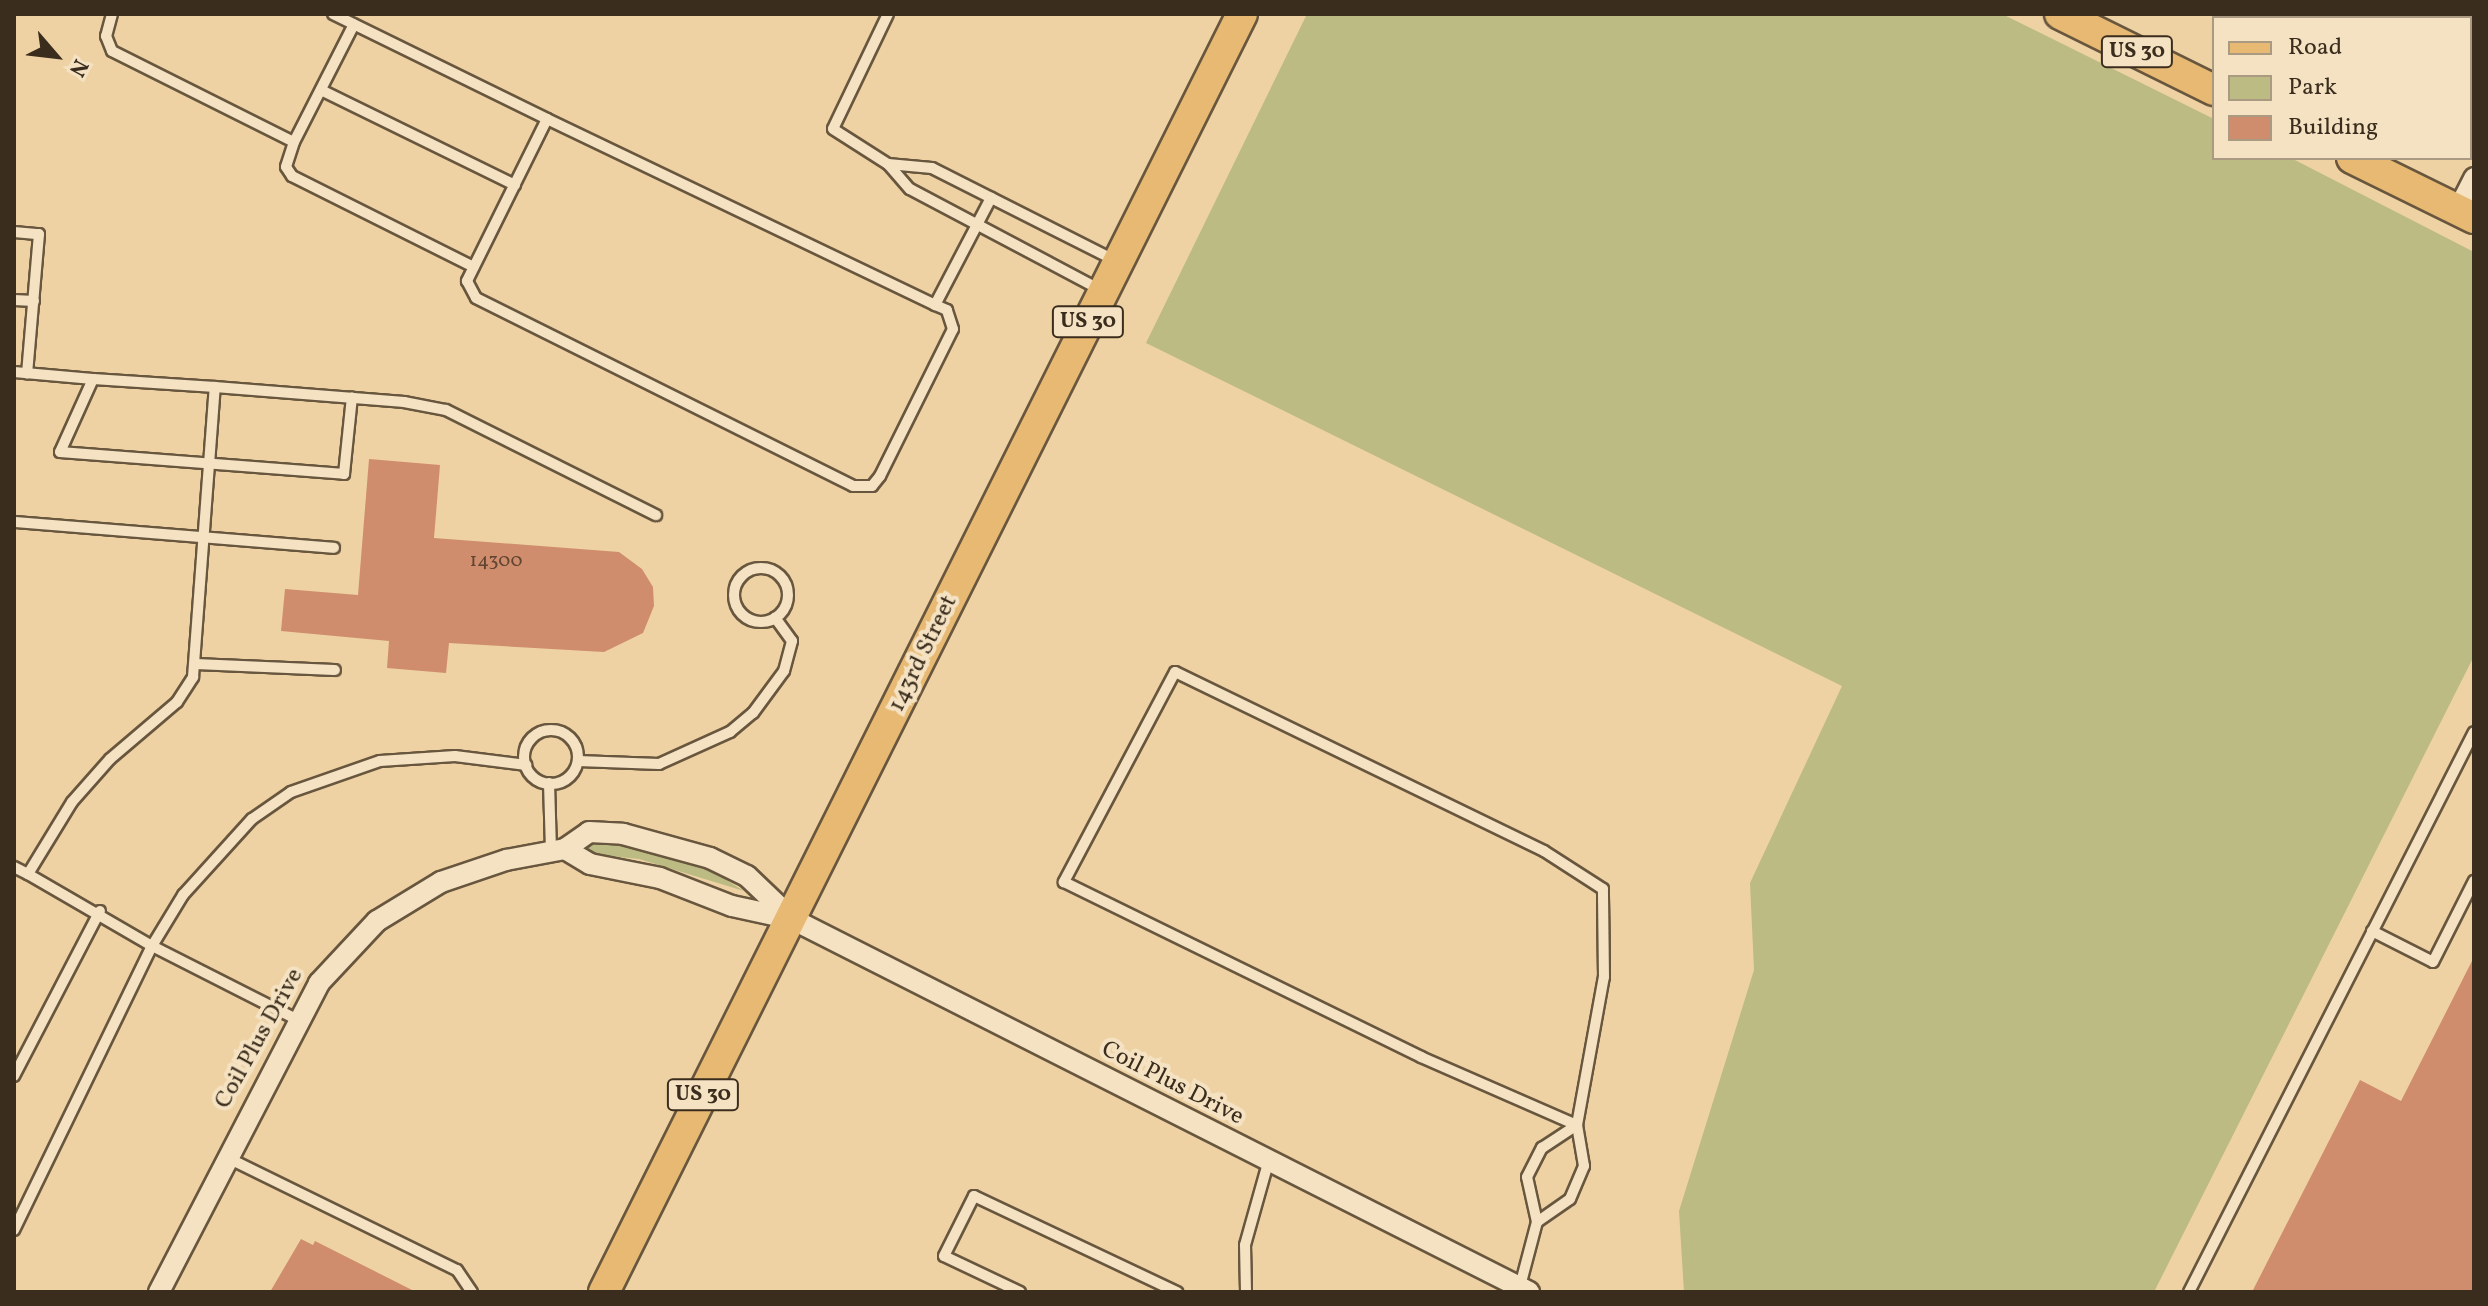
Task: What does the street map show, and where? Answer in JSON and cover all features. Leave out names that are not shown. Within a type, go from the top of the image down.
[{"type":"main road","name":"US 30","points":[[2060,14],[2212,89]]},
{"type":"main road","name":"143rd Street","points":[[604,1292],[1118,262],[1234,19]]},
{"type":"main road","points":[[2356,160],[2466,214]]},
{"type":"street","points":[[2466,214],[2474,178]]},
{"type":"street","name":"Coil Plus Drive","points":[[159,1292],[296,1019],[337,960],[377,921],[441,882],[558,850],[589,832],[658,840],[747,876],[792,919]]},
{"type":"street","name":"Coil Plus Drive","points":[[558,850],[590,864],[660,878],[732,906],[792,919],[1522,1290]]},
{"type":"lane","points":[[112,14],[106,36],[112,51],[294,142]]},
{"type":"lane","points":[[333,14],[947,310],[953,329],[880,476],[864,489],[476,298],[467,281],[547,119]]},
{"type":"lane","points":[[888,14],[833,129],[888,164],[910,189],[1103,291]]},
{"type":"lane","points":[[354,24],[294,142],[286,167],[292,176],[474,267]]},
{"type":"lane","points":[[321,90],[515,185]]},
{"type":"lane","points":[[888,164],[932,168],[1118,262]]},
{"type":"lane","points":[[935,305],[991,198]]},
{"type":"lane","points":[[14,232],[39,234],[27,373]]},
{"type":"lane","points":[[14,300],[34,301]]},
{"type":"lane","points":[[14,372],[352,397],[446,410],[656,515]]},
{"type":"lane","points":[[93,379],[60,452],[210,460],[344,474],[352,397]]},
{"type":"lane","points":[[28,874],[72,802],[110,759],[177,702],[195,664],[215,387]]},
{"type":"lane","points":[[14,522],[334,548]]},
{"type":"lane","points":[[769,569],[784,581],[788,597],[775,618],[759,622],[737,608],[734,590],[751,570],[769,569]]},
{"type":"lane","points":[[578,761],[659,764],[730,732],[775,687],[790,656],[792,641],[775,618]]},
{"type":"lane","points":[[195,664],[335,670]]},
{"type":"lane","points":[[1537,1222],[1570,1199],[1584,1166],[1577,1125],[1604,977],[1603,889],[1544,851],[1175,672],[1064,882],[1421,1057],[1577,1125]]},
{"type":"lane","points":[[553,730],[569,737],[578,761],[569,777],[549,783],[536,779],[526,765],[530,740],[553,730]]},
{"type":"lane","points":[[2189,1292],[2474,732]]},
{"type":"lane","points":[[14,1230],[152,946],[214,856],[252,819],[291,792],[330,775],[413,757],[526,765]]},
{"type":"lane","points":[[549,783],[558,850]]},
{"type":"lane","points":[[14,867],[100,911],[152,946],[296,1019]]},
{"type":"lane","points":[[2372,931],[2433,962],[2474,881]]},
{"type":"lane","points":[[14,1076],[100,911]]},
{"type":"lane","points":[[1522,1290],[1537,1222],[1527,1177],[1542,1148],[1577,1125]]},
{"type":"lane","points":[[226,1157],[457,1270],[472,1292]]},
{"type":"lane","points":[[1246,1292],[1245,1245],[1268,1163]]},
{"type":"lane","points":[[1020,1292],[944,1256],[974,1196],[1177,1292]]},
{"type":"green space","points":[[1307,14],[2002,14],[2212,118],[2212,160],[2295,160],[2474,252],[2474,656],[2154,1292],[1684,1292],[1679,1211],[1754,970],[1750,883],[1842,686],[1146,343]]},
{"type":"green space","points":[[588,842],[647,849],[706,867],[744,891],[639,859],[590,854],[583,849]]},
{"type":"building","points":[[369,459],[440,465],[434,538],[619,552],[642,569],[653,587],[654,606],[643,633],[604,652],[449,643],[446,673],[387,668],[389,641],[281,631],[285,589],[358,595]]},
{"type":"building","points":[[2474,957],[2474,1292],[2252,1292],[2360,1080],[2401,1101]]},
{"type":"building","points":[[301,1239],[313,1245],[315,1241],[416,1292],[270,1292]]}]
